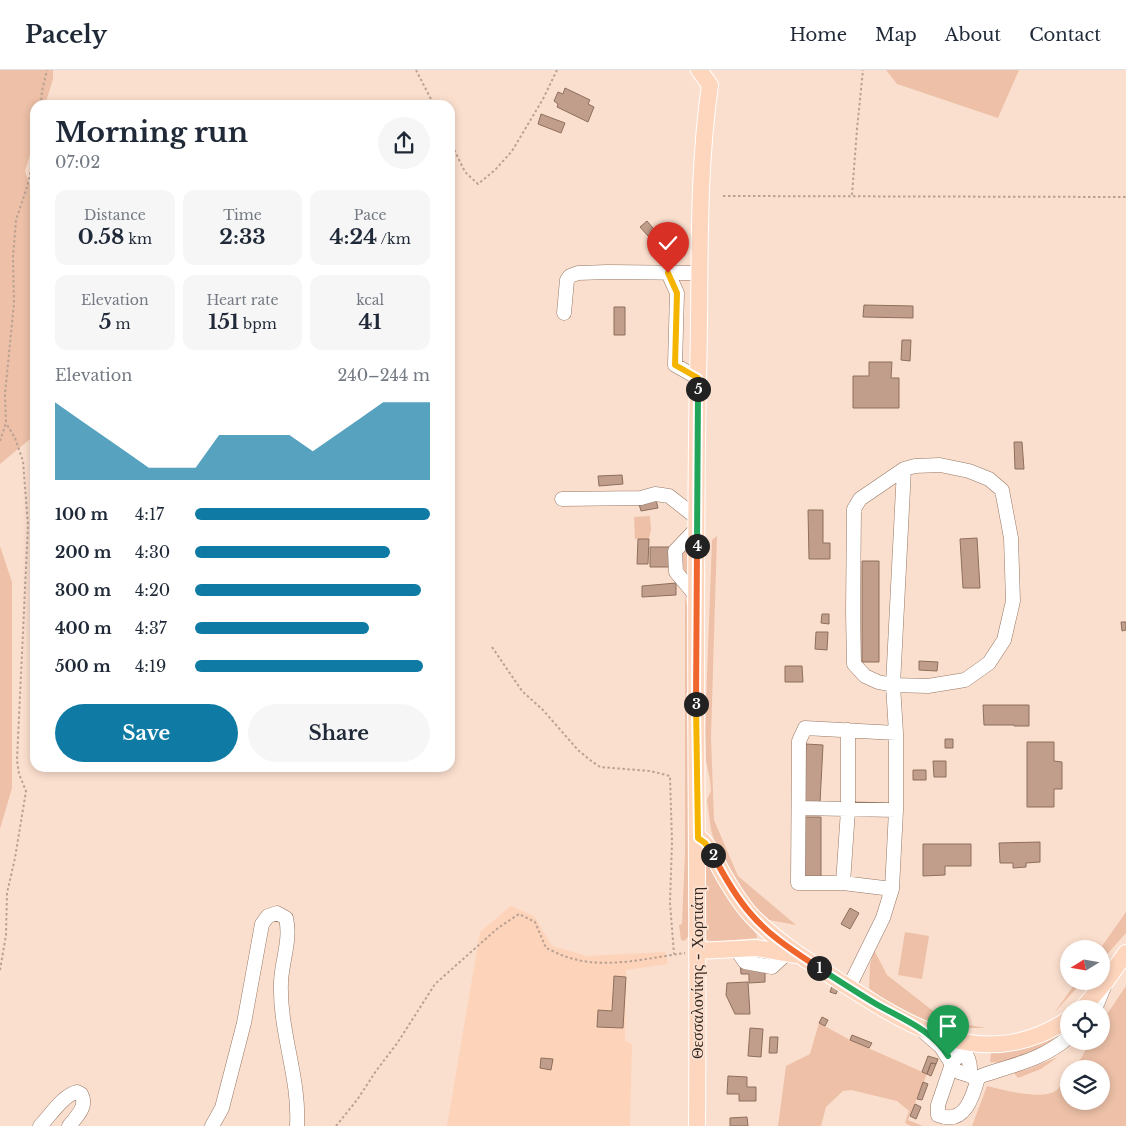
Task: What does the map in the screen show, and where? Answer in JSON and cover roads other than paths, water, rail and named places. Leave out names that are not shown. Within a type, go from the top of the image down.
[{"type":"main road","points":[[699,70],[711,77]]},
{"type":"main road","name":"Θεσσαλονίκης - Χορτιάτη","points":[[697,1126],[698,838],[696,596],[698,378],[703,172],[711,77]]},
{"type":"main road","points":[[698,838],[705,843],[731,887],[750,913],[795,955],[915,1025],[964,1046],[1000,1044],[1025,1039],[1046,1032],[1060,1024]]},
{"type":"main road","points":[[697,951],[735,948],[763,949],[795,955]]},
{"type":"main road","points":[[1110,975],[1126,953]]},
{"type":"main road","points":[[1090,1000],[1098,990]]},
{"type":"street","points":[[564,313],[567,280],[573,274],[608,272],[700,273]]},
{"type":"street","points":[[668,273],[677,293],[675,365],[698,378]]},
{"type":"street","points":[[940,465],[969,471],[988,479],[1002,490],[1011,538],[1013,601],[1004,640],[989,663],[965,680],[928,686],[893,685],[878,682],[865,676],[854,664],[852,530],[854,509],[860,499],[904,470],[915,466],[940,465]]},
{"type":"street","points":[[849,987],[883,918],[892,888],[896,810],[896,733],[893,685],[904,470]]},
{"type":"street","points":[[562,499],[641,498],[655,494],[669,496],[697,523]]},
{"type":"street","points":[[892,888],[843,883],[798,883],[799,741],[805,728],[896,733]]},
{"type":"street","points":[[843,883],[848,810],[848,730]]},
{"type":"street","points":[[799,808],[896,810]]},
{"type":"street","points":[[212,1126],[222,1108],[244,1023],[262,924],[268,916],[277,913],[286,918],[288,928],[281,982],[283,1022],[298,1110],[297,1126]]},
{"type":"street","points":[[915,1025],[937,1043],[959,1072],[974,1077],[1022,1064],[1041,1056],[1060,1043]]},
{"type":"street","points":[[964,1046],[974,1077],[964,1117],[955,1123],[940,1118],[938,1105],[952,1064],[964,1046]]},
{"type":"street","points":[[40,1126],[70,1093],[77,1092],[84,1102],[69,1126]]}]
